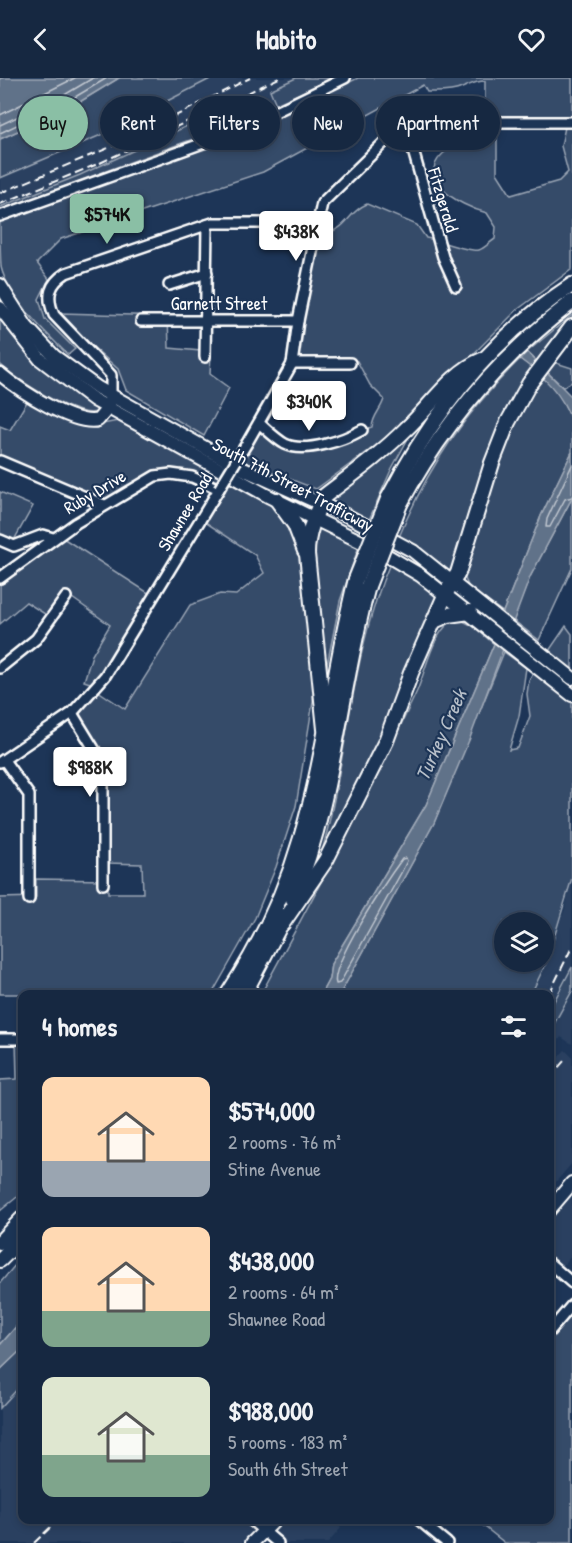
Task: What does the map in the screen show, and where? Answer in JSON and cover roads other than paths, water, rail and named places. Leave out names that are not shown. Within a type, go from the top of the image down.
[{"type":"highway","points":[[325,729],[307,554],[308,534],[323,497],[367,464],[529,315],[570,292]]},
{"type":"highway","points":[[394,502],[480,385],[570,292]]},
{"type":"highway","points":[[246,990],[282,924],[326,860],[374,766],[450,587],[500,441],[519,400],[569,330]]},
{"type":"highway","points":[[230,990],[262,935],[289,873],[309,806],[344,625],[394,502],[428,430],[477,364]]},
{"type":"highway","points":[[277,500],[295,525],[307,554]]},
{"type":"highway","points":[[282,924],[309,855],[324,805],[362,583]]},
{"type":"highway","points":[[434,621],[448,615],[475,611]]},
{"type":"highway","points":[[0,1235],[18,1223]]},
{"type":"highway","points":[[0,1266],[3,1251],[18,1226]]},
{"type":"highway","points":[[3,1251],[18,1241]]},
{"type":"main road","name":"South 7th Street Trafficway","points":[[0,285],[26,326],[54,356],[110,402],[241,468],[320,503],[413,550],[475,611],[572,695]]},
{"type":"main road","name":"South 7th Street Trafficway","points":[[0,308],[40,359],[277,500],[450,587]]},
{"type":"main road","points":[[0,374],[30,395],[81,420],[98,420],[110,402]]},
{"type":"main road","name":"South 7th Street Trafficway","points":[[475,611],[572,678]]},
{"type":"main road","points":[[554,1204],[572,1183]]},
{"type":"main road","points":[[252,1543],[271,1524]]},
{"type":"street","points":[[0,216],[234,132],[345,78]]},
{"type":"street","points":[[500,122],[572,122]]},
{"type":"street","name":"Shawnee Road","points":[[2,761],[72,713],[105,676],[259,423],[292,363],[298,321],[322,203],[376,149]]},
{"type":"street","name":"Fitzgerald","points":[[413,150],[447,270],[456,286]]},
{"type":"street","points":[[110,402],[111,375],[54,315],[49,302],[50,289],[55,280],[66,273],[207,225],[317,223]]},
{"type":"street","points":[[205,357],[207,225]]},
{"type":"street","points":[[169,285],[207,273]]},
{"type":"street","name":"Garnett Street","points":[[141,321],[298,321]]},
{"type":"street","points":[[292,363],[350,363]]},
{"type":"street","points":[[259,423],[284,443],[293,447],[345,439],[362,430]]},
{"type":"street","points":[[0,461],[104,505]]},
{"type":"street","name":"Ruby Drive","points":[[0,578],[53,538],[155,476],[171,474],[192,477],[219,489]]},
{"type":"street","points":[[0,540],[14,546],[43,535],[53,538]]},
{"type":"street","points":[[0,668],[36,639],[66,597]]},
{"type":"street","points":[[72,713],[99,757],[104,778],[103,884]]},
{"type":"street","points":[[2,761],[29,795],[29,899]]},
{"type":"street","points":[[0,1038],[18,1039]]},
{"type":"street","points":[[554,1267],[572,1283]]},
{"type":"street","points":[[554,1326],[572,1305]]},
{"type":"street","points":[[256,1524],[278,1543]]},
{"type":"street","points":[[423,1524],[443,1542]]},
{"type":"water","points":[[0,78],[119,78],[88,97],[18,96],[18,131],[0,139]]},
{"type":"water","points":[[527,352],[572,397],[572,422],[563,402],[551,386],[520,359]]},
{"type":"water","points":[[572,452],[572,498],[530,577],[470,738],[434,823],[342,990],[323,990],[329,979],[331,964],[426,805],[494,644],[503,612],[541,516]]},
{"type":"water","points":[[18,1325],[18,1353],[0,1370],[0,1345]]},
{"type":"railway","points":[[0,193],[130,139],[250,78]]},
{"type":"railway","points":[[0,204],[100,163],[279,78]]},
{"type":"railway","points":[[551,990],[572,947]]},
{"type":"railway","points":[[554,1072],[565,1060]]},
{"type":"railway","points":[[34,1543],[54,1524]]},
{"type":"water label","name":"Turkey Creek","points":[[441,735]]}]
